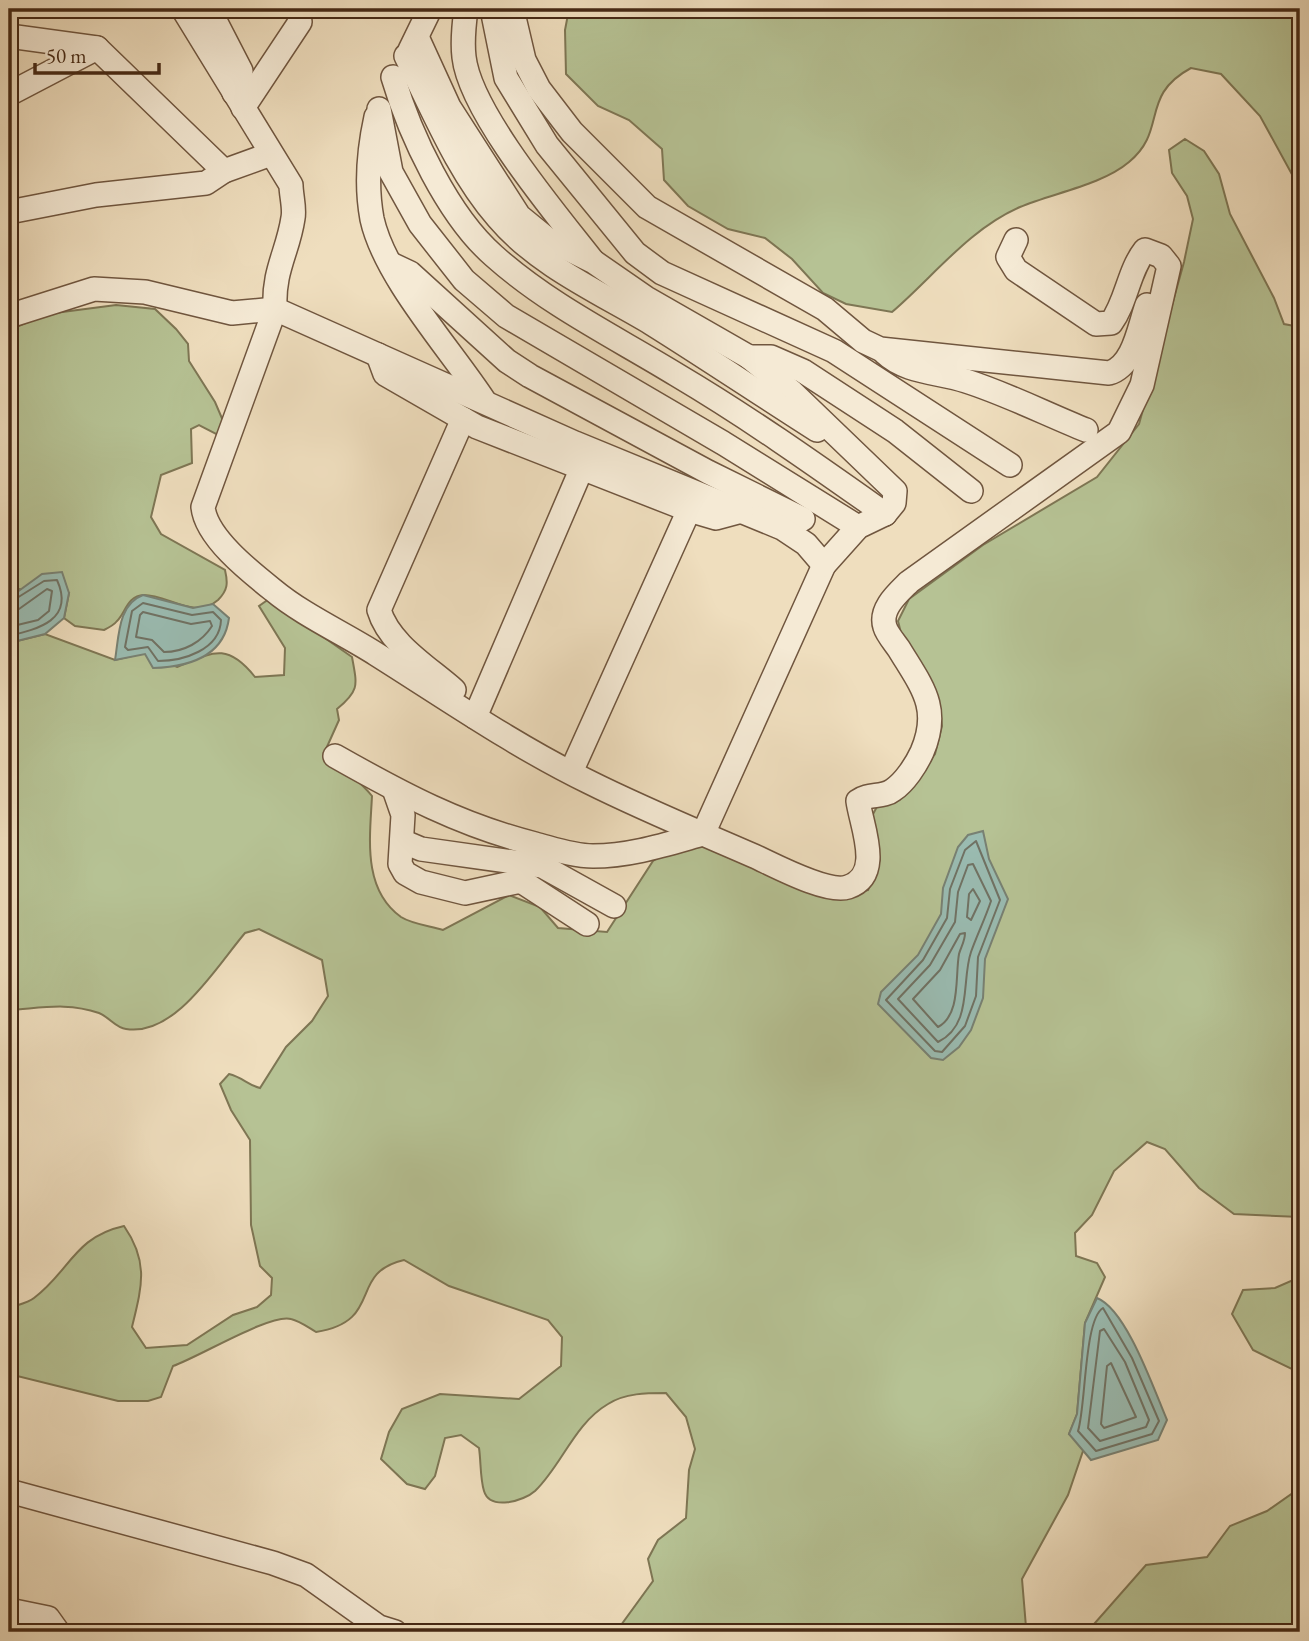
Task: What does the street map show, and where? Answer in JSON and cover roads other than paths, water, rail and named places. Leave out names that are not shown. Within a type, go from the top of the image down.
[{"type":"street","points":[[183,9],[290,185],[293,217],[276,277],[275,309],[203,507],[204,522],[212,534],[274,591],[475,717],[571,772],[703,834],[834,888],[849,887],[861,878],[869,850],[858,801],[865,796],[892,791],[916,764],[927,740],[933,715],[918,680],[885,627],[885,612],[909,582],[1119,432],[1142,385],[1169,266],[1161,256],[1145,250],[1136,262],[1119,311],[1111,323],[1096,324],[1016,270],[1008,257],[1016,240]]},
{"type":"street","points":[[209,9],[241,71],[239,101]]},
{"type":"street","points":[[239,101],[300,22],[298,9]]},
{"type":"street","points":[[430,9],[379,109],[369,146],[372,219],[403,285],[485,402]]},
{"type":"street","points":[[466,9],[464,58],[476,93],[513,157],[594,262]]},
{"type":"street","points":[[492,9],[506,78],[547,145],[635,253],[662,273],[834,351],[1010,465]]},
{"type":"street","points":[[512,9],[524,60],[539,89],[572,132],[647,207],[825,309],[863,341],[880,349],[893,361],[912,369],[936,371],[968,381],[1086,430]]},
{"type":"street","points":[[9,36],[97,48],[224,171]]},
{"type":"street","points":[[412,47],[519,216],[547,238],[594,262],[646,299],[749,356],[830,428],[895,491],[894,503],[885,514],[858,527],[824,565],[703,834]]},
{"type":"street","points":[[412,47],[460,162],[498,218],[528,246],[561,271],[661,330],[816,430],[824,433],[830,428]]},
{"type":"street","points":[[9,94],[97,48]]},
{"type":"street","points":[[393,78],[400,102],[441,186],[464,224],[494,256],[568,311],[679,376],[885,514]]},
{"type":"street","points":[[379,109],[391,172],[420,224],[464,280],[506,316],[723,443],[858,527]]},
{"type":"street","points":[[9,212],[96,195],[206,183],[224,171],[271,154]]},
{"type":"street","points":[[391,264],[411,273],[507,360],[530,376],[708,472],[803,519]]},
{"type":"street","points":[[880,349],[1109,373],[1119,370],[1126,362],[1153,288],[1162,291]]},
{"type":"street","points":[[9,316],[94,289],[145,292],[232,313],[275,309],[575,443],[782,527],[806,544],[824,565]]},
{"type":"street","points":[[378,355],[385,374],[463,419],[581,470],[716,518],[742,511]]},
{"type":"street","points":[[749,356],[771,357],[813,377],[895,431],[971,491]]},
{"type":"street","points":[[463,419],[379,610],[382,623],[396,640],[465,698],[475,717]]},
{"type":"street","points":[[475,717],[581,470]]},
{"type":"street","points":[[571,772],[688,510]]},
{"type":"street","points":[[335,756],[433,810],[470,824],[571,853],[592,856],[636,852],[703,834]]},
{"type":"street","points":[[394,789],[403,815],[400,864],[405,873],[421,882],[465,893],[521,881],[587,924]]},
{"type":"street","points":[[402,841],[421,849],[542,866],[614,906]]},
{"type":"street","points":[[9,1491],[273,1563],[306,1576],[379,1627],[395,1632]]},
{"type":"street","points":[[9,1610],[48,1618],[58,1632]]},
{"type":"water","points":[[62,572],[69,593],[64,618],[45,634],[9,643],[9,598],[42,574]]},
{"type":"water","points":[[143,595],[193,608],[213,604],[229,618],[226,631],[212,651],[191,662],[153,668],[145,654],[115,660],[124,613],[135,599]]},
{"type":"water","points":[[983,831],[989,859],[1008,899],[985,959],[983,998],[971,1030],[959,1047],[943,1060],[931,1058],[878,1004],[881,992],[918,955],[941,914],[943,888],[958,847],[968,835]]},
{"type":"water","points":[[1097,1298],[1108,1305],[1129,1334],[1167,1420],[1158,1440],[1091,1460],[1069,1434],[1077,1414],[1085,1323]]}]
